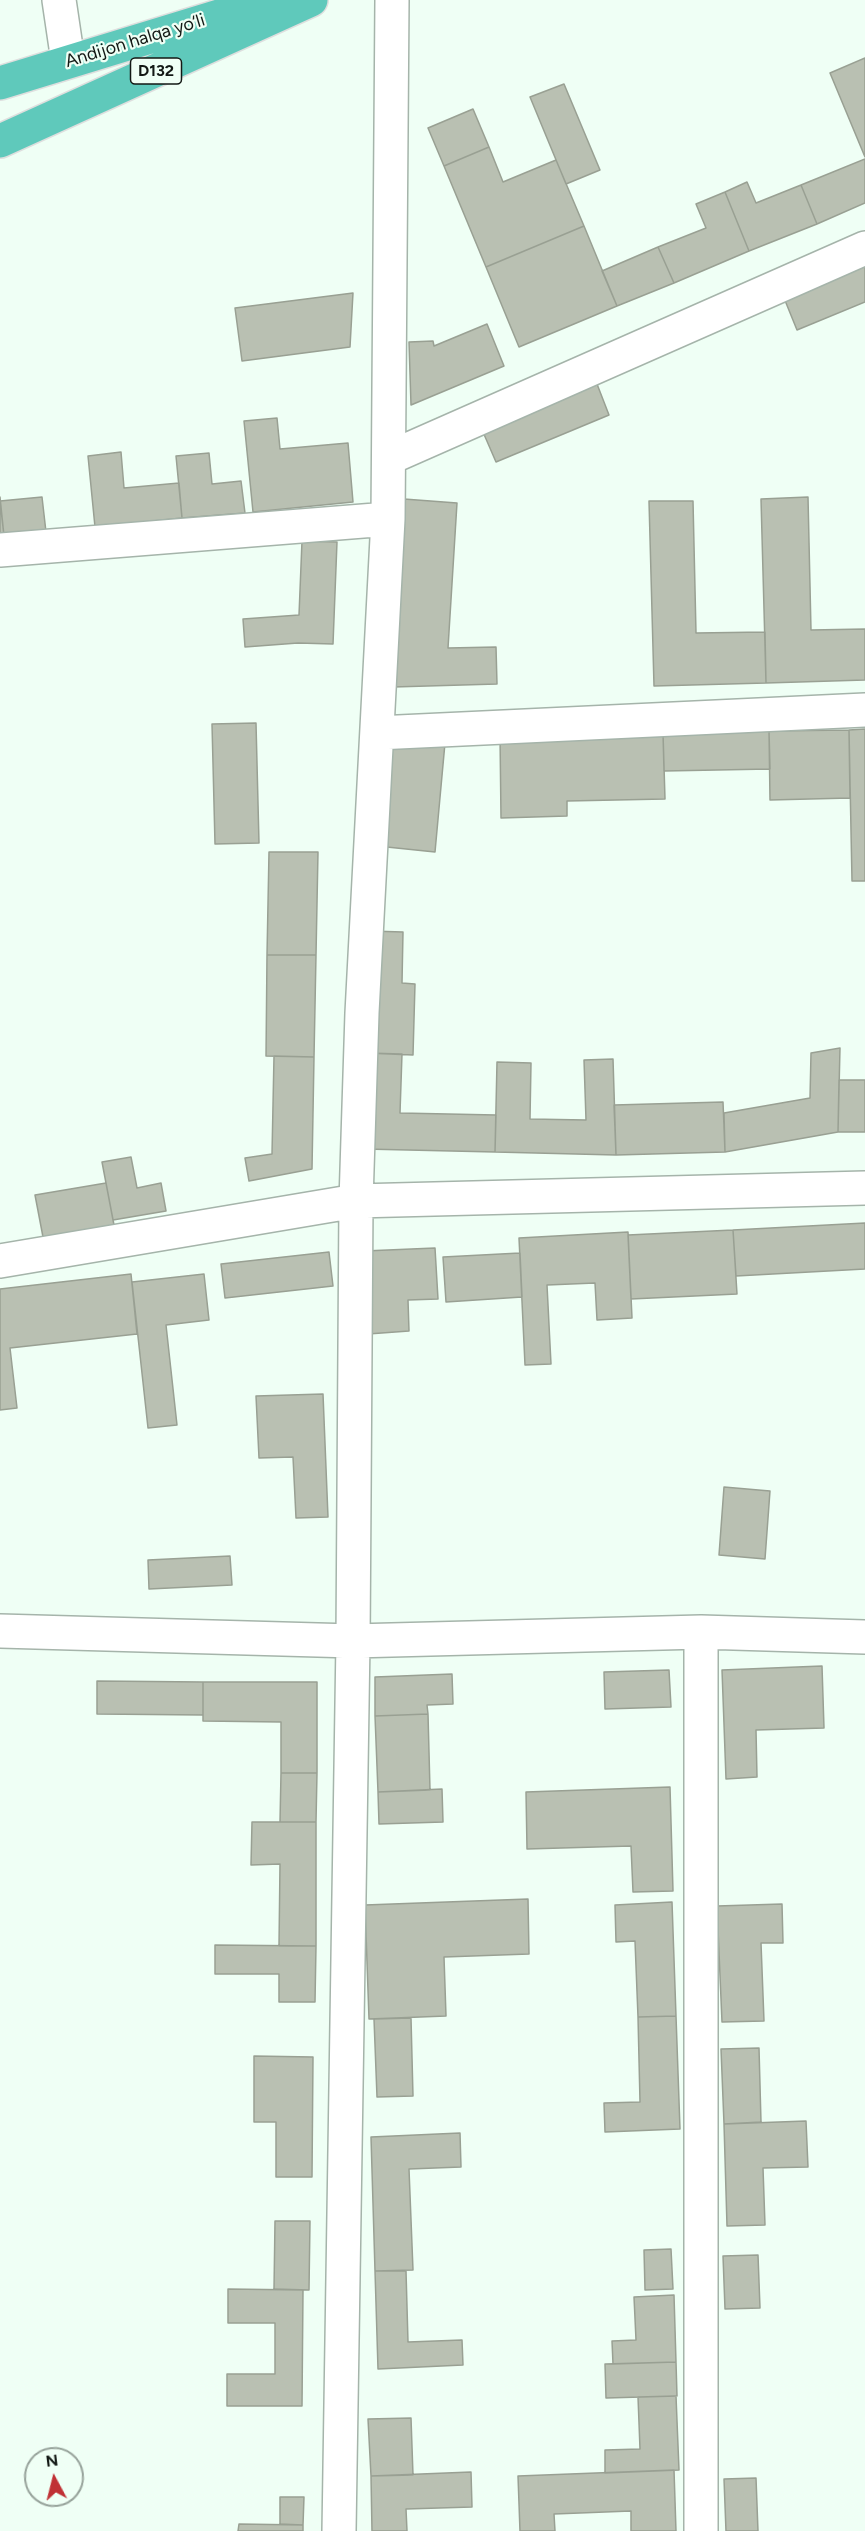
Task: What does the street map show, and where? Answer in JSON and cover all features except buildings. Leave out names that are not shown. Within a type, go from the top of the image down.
[{"type":"highway","name":"Andijon halqa yo‘li","points":[[0,83],[270,0]]},
{"type":"highway","name":"Andijon halqa yo‘li","points":[[0,141],[311,0]]},
{"type":"street","points":[[59,0],[68,61]]},
{"type":"street","points":[[339,2531],[353,1641],[356,1201],[362,1013],[388,519],[392,0]]},
{"type":"street","points":[[389,458],[865,248]]},
{"type":"street","points":[[0,550],[388,519]]},
{"type":"street","points":[[377,733],[865,710]]},
{"type":"street","points":[[0,1261],[356,1201],[865,1188]]},
{"type":"street","points":[[0,1631],[353,1641],[701,1632],[865,1636]]},
{"type":"street","points":[[701,1632],[701,2531]]}]
